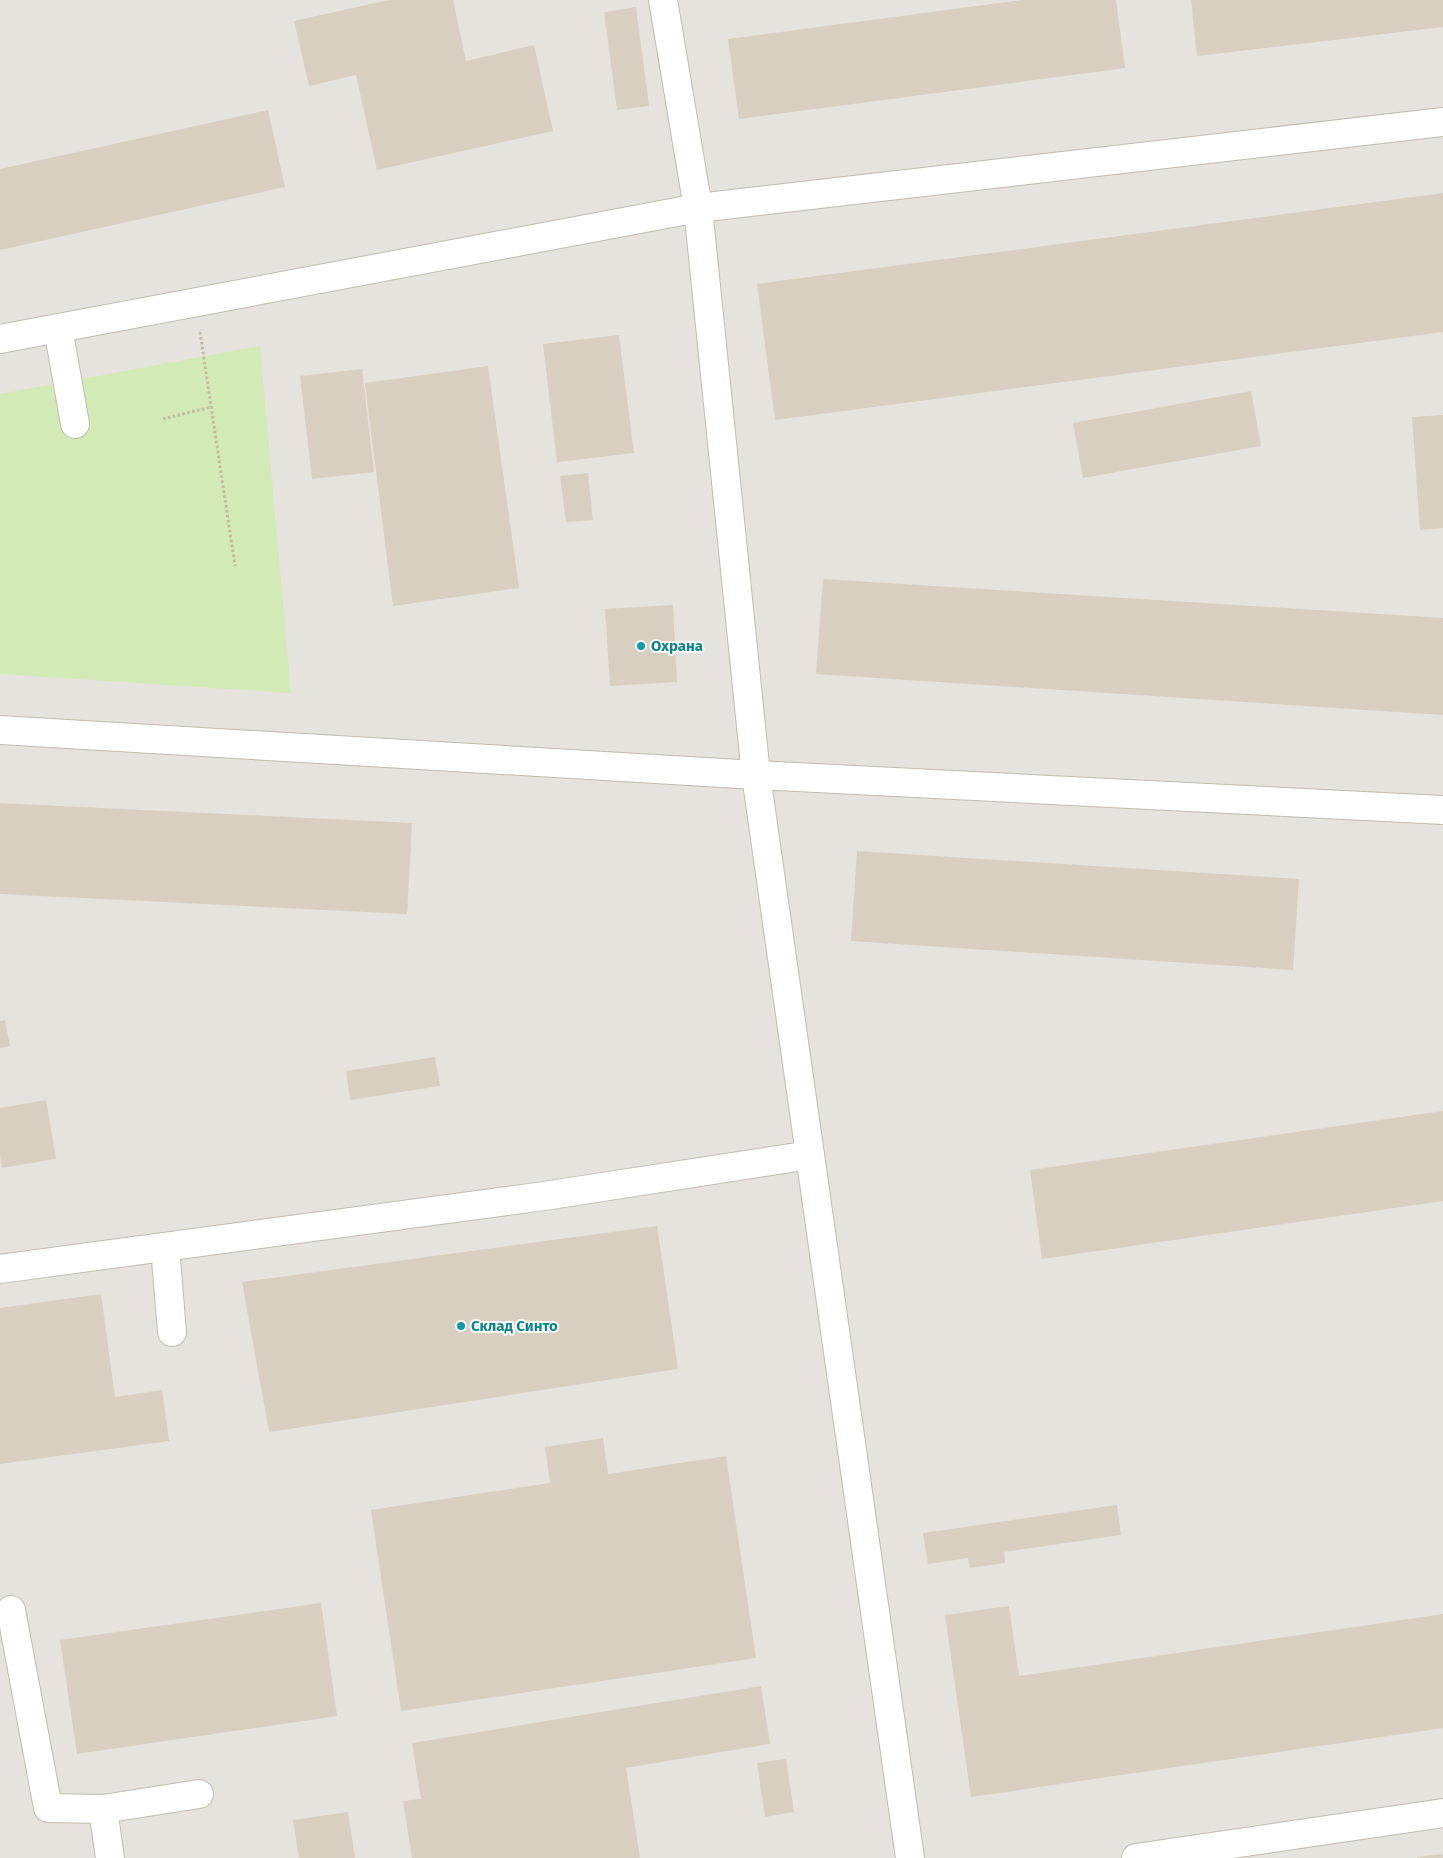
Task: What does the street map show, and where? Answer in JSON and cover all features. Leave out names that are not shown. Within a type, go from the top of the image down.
[{"type":"lane","points":[[663,0],[698,208],[756,775],[910,1858]]},
{"type":"lane","points":[[0,339],[698,208],[1443,122]]},
{"type":"lane","points":[[58,328],[75,424]]},
{"type":"lane","points":[[0,730],[756,775],[1443,810]]},
{"type":"lane","points":[[0,1269],[544,1196],[810,1155]]},
{"type":"lane","points":[[165,1247],[172,1332]]},
{"type":"lane","points":[[11,1610],[48,1808],[103,1809],[200,1794]]},
{"type":"lane","points":[[103,1809],[110,1858]]},
{"type":"lane","points":[[1136,1858],[1443,1813]]},
{"type":"path","points":[[195,302],[235,566]]},
{"type":"path","points":[[162,418],[211,407]]},
{"type":"shaded area","points":[[0,0],[1443,0],[1443,1858],[0,1858]]},
{"type":"green space","points":[[260,346],[291,693],[0,674],[0,394]]},
{"type":"building","points":[[389,0],[453,0],[466,61],[534,45],[553,131],[377,170],[356,75],[309,86],[294,21]]},
{"type":"building","points":[[1021,0],[1116,0],[1125,68],[739,119],[728,39]]},
{"type":"building","points":[[1191,0],[1443,0],[1443,27],[1197,56]]},
{"type":"building","points":[[636,7],[649,106],[617,110],[604,12]]},
{"type":"building","points":[[268,110],[285,187],[0,250],[0,169]]},
{"type":"building","points":[[1443,193],[1443,332],[775,420],[757,284]]},
{"type":"building","points":[[619,335],[634,453],[557,462],[543,344]]},
{"type":"building","points":[[488,366],[519,588],[393,606],[365,383]]},
{"type":"building","points":[[362,369],[374,472],[312,479],[300,376]]},
{"type":"building","points":[[1251,391],[1261,446],[1083,478],[1073,423]]},
{"type":"building","points":[[1443,415],[1443,528],[1420,530],[1412,417]]},
{"type":"building","points":[[588,473],[593,520],[566,522],[560,476]]},
{"type":"building","points":[[823,579],[1443,618],[1443,715],[816,674]]},
{"type":"building","name":"Охрана","points":[[673,605],[677,682],[610,686],[605,609]]},
{"type":"building","points":[[0,803],[412,823],[407,914],[0,894]]},
{"type":"building","points":[[857,851],[1299,879],[1293,970],[851,941]]},
{"type":"building","points":[[5,1020],[10,1046],[0,1048],[0,1021]]},
{"type":"building","points":[[435,1057],[440,1086],[350,1100],[346,1071]]},
{"type":"building","points":[[46,1100],[56,1159],[2,1168],[0,1156],[0,1108]]},
{"type":"building","points":[[1443,1111],[1443,1201],[1042,1259],[1030,1170]]},
{"type":"building","name":"Склад Синто","points":[[657,1226],[678,1369],[269,1432],[242,1282]]},
{"type":"building","points":[[101,1294],[115,1397],[162,1390],[169,1441],[0,1464],[0,1308]]},
{"type":"building","points":[[603,1438],[608,1474],[726,1456],[756,1658],[401,1711],[371,1510],[550,1483],[545,1447]]},
{"type":"building","points":[[1117,1505],[1121,1535],[1004,1552],[1005,1563],[970,1568],[968,1558],[928,1564],[923,1533]]},
{"type":"building","points":[[321,1603],[337,1716],[77,1754],[60,1640]]},
{"type":"building","points":[[1009,1606],[1019,1676],[1443,1614],[1443,1728],[971,1797],[945,1615]]},
{"type":"building","points":[[761,1686],[770,1744],[626,1768],[640,1858],[412,1858],[403,1801],[421,1799],[412,1743]]},
{"type":"building","points":[[786,1759],[794,1812],[765,1817],[757,1763]]},
{"type":"building","points":[[348,1812],[355,1858],[299,1858],[293,1820]]},
{"type":"building","points":[[1442,1854],[1443,1858],[1417,1858],[1417,1857]]},
{"type":"place","name":"Охрана","points":[[641,646]]},
{"type":"place","name":"Склад Синто","points":[[461,1326]]}]
